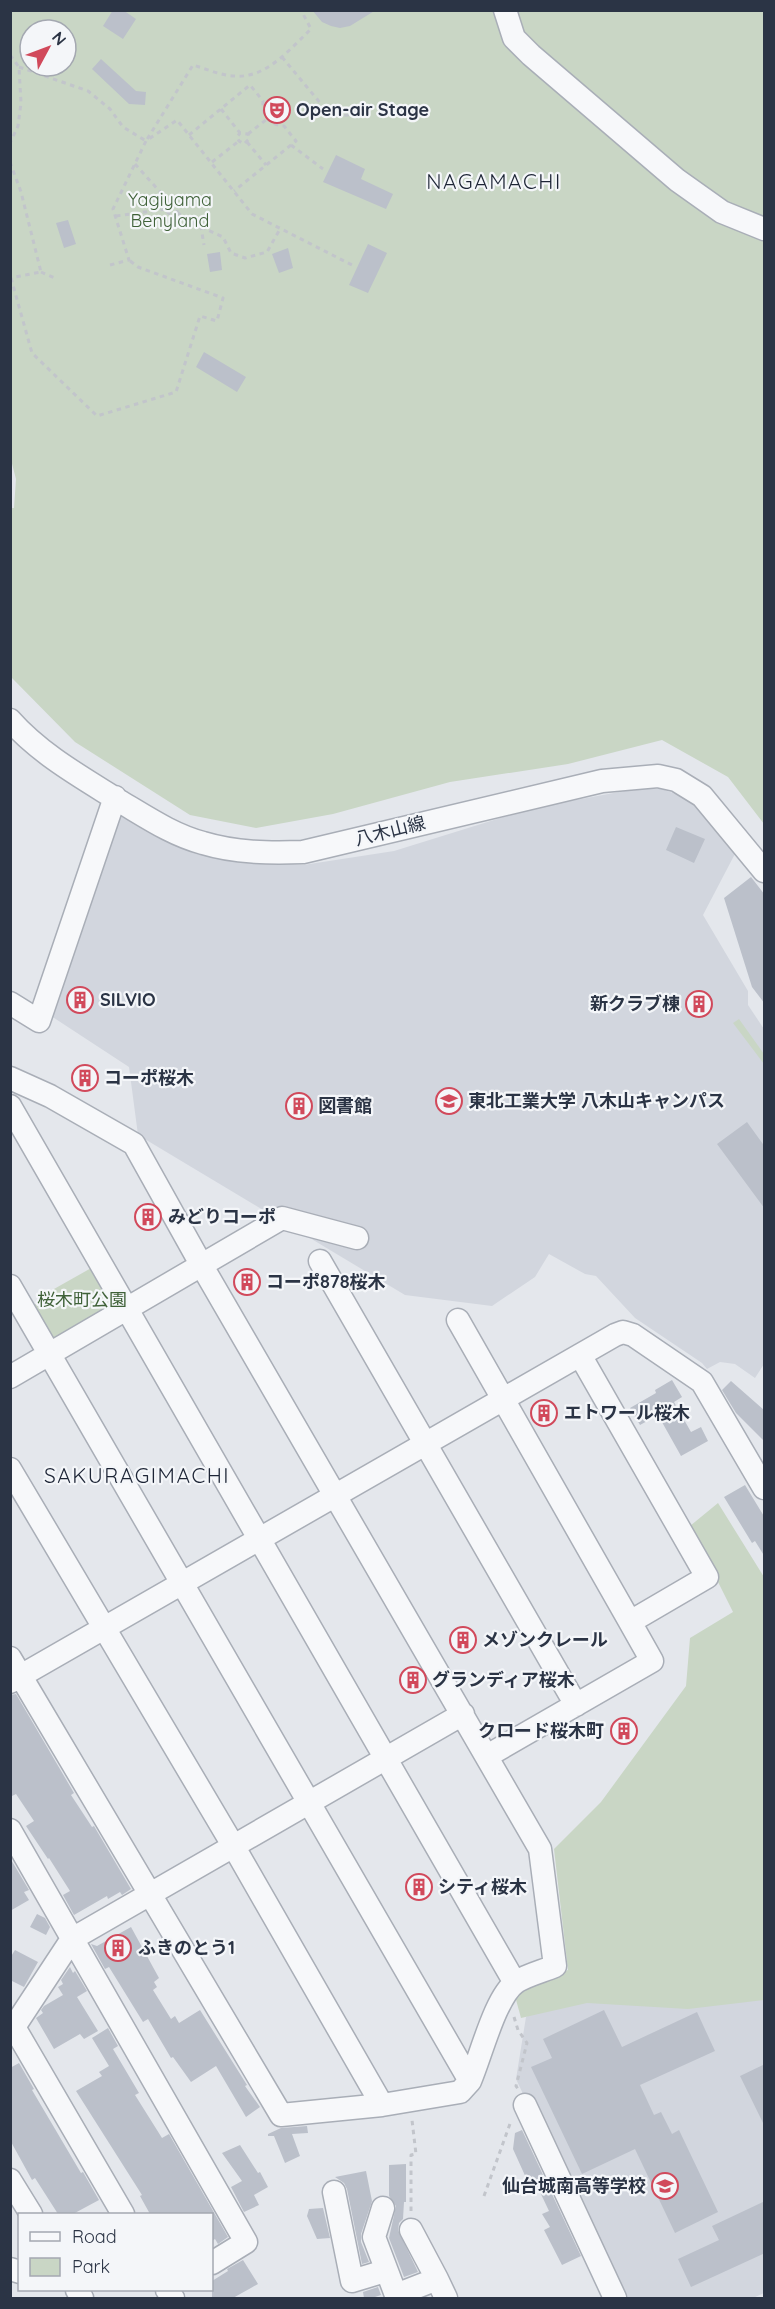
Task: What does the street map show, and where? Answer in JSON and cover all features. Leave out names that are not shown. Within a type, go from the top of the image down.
[{"type":"street","points":[[505,10],[514,38],[531,55],[677,180],[722,212],[765,229]]},
{"type":"street","name":"八木山線","points":[[10,720],[34,743],[61,763],[173,833],[231,850],[266,853],[303,852],[602,781],[658,776],[676,780],[702,796],[765,871]]},
{"type":"street","points":[[10,1003],[39,1021],[115,797]]},
{"type":"street","points":[[10,1078],[50,1096],[134,1144],[202,1266],[336,1495],[463,1714],[540,1849],[555,1966],[515,1983],[496,2008],[480,2058],[470,2081],[460,2092],[382,2105],[281,2115],[14,1672],[105,1629],[183,1583],[336,1495],[502,1400],[580,1355],[623,1332],[633,1335],[702,1382],[765,1488]]},
{"type":"street","points":[[10,1106],[515,1983]]},
{"type":"street","points":[[10,1377],[282,1218],[357,1238]]},
{"type":"street","points":[[320,1261],[576,1705]]},
{"type":"street","points":[[10,1286],[470,2081]]},
{"type":"street","points":[[458,1320],[652,1661],[487,1756]]},
{"type":"street","points":[[580,1355],[707,1577],[630,1622]]},
{"type":"street","points":[[10,1468],[234,1847],[382,2105]]},
{"type":"street","points":[[122,2213],[12,2030],[72,1939],[463,1714]]},
{"type":"street","points":[[10,1830],[246,2242],[213,2262]]},
{"type":"street","points":[[525,2105],[615,2298]]},
{"type":"street","points":[[10,2180],[30,2213]]},
{"type":"street","points":[[334,2192],[352,2282],[385,2271]]},
{"type":"street","points":[[383,2208],[374,2237],[396,2295],[442,2289],[411,2230]]},
{"type":"path","points":[[57,279],[41,272],[11,278],[32,353],[97,416],[176,392],[200,316],[217,321],[223,298],[138,267],[129,260],[113,208],[146,141],[193,65],[234,76],[252,74],[274,64],[311,29],[301,10]]},
{"type":"path","points":[[282,57],[331,116],[348,115],[357,109]]},
{"type":"path","points":[[10,143],[18,126],[21,103],[20,78]]},
{"type":"path","points":[[51,78],[88,91],[110,109],[123,127],[146,141]]},
{"type":"path","points":[[189,135],[250,85],[263,101],[262,110],[267,119],[274,124],[284,126],[296,141],[234,191]]},
{"type":"path","points":[[221,109],[240,133],[248,134],[267,119]]},
{"type":"path","points":[[146,141],[177,120],[252,214],[352,265]]},
{"type":"path","points":[[238,141],[237,137],[240,133]]},
{"type":"path","points":[[247,142],[248,134]]},
{"type":"path","points":[[238,141],[244,144],[247,142]]},
{"type":"path","points":[[211,162],[238,141]]},
{"type":"path","points":[[247,142],[266,165]]},
{"type":"path","points":[[291,145],[323,170]]},
{"type":"path","points":[[10,162],[21,192],[41,272]]},
{"type":"path","points":[[135,164],[171,204],[176,205],[177,212],[187,220],[223,237],[231,253],[245,258],[267,252],[280,229]]},
{"type":"path","points":[[116,216],[167,209],[171,204]]},
{"type":"path","points":[[167,209],[171,215],[177,212]]},
{"type":"path","points":[[201,227],[204,245]]},
{"type":"path","points":[[110,265],[129,260]]},
{"type":"path","points":[[484,2196],[514,2112],[525,2105],[516,2086],[527,2043],[518,2030],[513,2013]]},
{"type":"path","points":[[406,2101],[412,2121],[416,2154],[411,2155],[411,2230]]},
{"type":"shaded area","name":"東北工業大学 八木山キャンパス","points":[[635,789],[662,789],[686,798],[709,815],[737,850],[703,915],[748,991],[748,1005],[764,1029],[764,1364],[755,1378],[735,1364],[720,1362],[707,1369],[702,1363],[635,1318],[596,1276],[585,1274],[549,1254],[535,1277],[492,1306],[405,1295],[138,1135],[129,1067],[45,1012],[116,811],[178,847],[230,859],[303,865],[394,851],[533,808]]},
{"type":"shaded area","name":"仙台城南高等学校","points":[[764,1975],[764,2293],[753,2298],[619,2298],[516,2079],[526,2017],[557,1996]]},
{"type":"green space","name":"Yagiyama Benyland","points":[[11,11],[764,11],[764,824],[728,777],[662,740],[568,764],[450,782],[333,814],[256,828],[190,815],[75,742],[11,677],[10,508],[14,508],[16,479],[10,456]]},
{"type":"green space","points":[[739,1019],[764,1054],[764,1064],[733,1023]]},
{"type":"green space","name":"桜木町公園","points":[[93,1267],[116,1307],[53,1343],[32,1306],[55,1293],[54,1289]]},
{"type":"green space","points":[[718,1503],[764,1577],[764,2000],[688,2009],[587,2003],[521,2018],[515,1996],[521,1989],[568,1970],[554,1849],[601,1802],[686,1686],[690,1638],[733,1612],[690,1526]]},
{"type":"building","points":[[113,10],[123,10],[136,19],[123,39],[103,26]]},
{"type":"building","points":[[312,10],[376,10],[350,26],[340,28],[322,22]]},
{"type":"building","points":[[101,59],[136,91],[146,92],[145,105],[129,104],[92,69]]},
{"type":"building","points":[[336,155],[365,169],[361,179],[393,194],[386,209],[323,182]]},
{"type":"building","points":[[68,220],[76,244],[64,248],[56,223]]},
{"type":"building","points":[[368,244],[387,253],[368,293],[349,285]]},
{"type":"building","points":[[288,248],[293,268],[279,273],[272,254]]},
{"type":"building","points":[[220,252],[222,270],[210,272],[207,254]]},
{"type":"building","points":[[204,352],[246,377],[237,392],[196,367]]},
{"type":"building","points":[[676,827],[705,839],[694,863],[666,850]]},
{"type":"building","points":[[751,877],[765,895],[765,1004],[752,987],[724,898]]},
{"type":"building","points":[[747,1122],[765,1147],[765,1209],[717,1144]]},
{"type":"building","points":[[672,1380],[682,1397],[674,1402],[691,1432],[701,1427],[708,1441],[681,1456],[658,1415],[640,1425],[630,1408],[656,1393],[655,1390]]},
{"type":"building","points":[[731,1381],[765,1411],[765,1442],[736,1413],[722,1390]]},
{"type":"building","points":[[745,1485],[765,1518],[765,1557],[755,1541],[752,1543],[724,1497]]},
{"type":"building","points":[[16,1694],[74,1793],[71,1795],[92,1827],[94,1826],[131,1889],[122,1895],[120,1892],[108,1899],[107,1896],[74,1915],[63,1895],[70,1891],[26,1826],[34,1821],[16,1794],[10,1797],[10,1695]]},
{"type":"building","points":[[10,1858],[29,1890],[24,1892],[29,1900],[10,1911]]},
{"type":"building","points":[[37,1914],[45,1918],[50,1927],[46,1935],[30,1927]]},
{"type":"building","points":[[131,1927],[159,1978],[154,1982],[157,1987],[153,1990],[171,2019],[175,2016],[179,2023],[200,2010],[247,2085],[245,2086],[260,2107],[246,2117],[216,2066],[191,2082],[173,2057],[171,2058],[148,2019],[143,2022],[109,1967],[105,1969],[91,1944],[97,1946]]},
{"type":"building","points":[[15,1950],[38,1962],[24,1987],[10,1980],[10,1958]]},
{"type":"building","points":[[70,1967],[87,1991],[77,1997],[98,2031],[84,2039],[80,2034],[54,2049],[36,2018],[43,2013],[41,2010],[44,2006],[63,1995],[58,1987],[63,1984],[61,1980]]},
{"type":"building","points":[[604,2010],[622,2047],[697,2012],[715,2051],[640,2085],[654,2115],[661,2112],[672,2134],[679,2130],[718,2212],[675,2233],[635,2149],[582,2174],[531,2067],[552,2058],[543,2039]]},
{"type":"building","points":[[108,2028],[118,2046],[113,2049],[139,2093],[135,2095],[162,2138],[169,2134],[228,2237],[218,2244],[215,2239],[213,2240],[213,2213],[149,2213],[140,2196],[142,2195],[76,2091],[102,2076],[99,2072],[109,2066],[92,2038]]},
{"type":"building","points":[[19,2063],[34,2089],[32,2090],[99,2200],[75,2213],[57,2213],[35,2178],[32,2180],[10,2140],[10,2068]]},
{"type":"building","points":[[765,2064],[765,2127],[740,2076]]},
{"type":"building","points":[[307,2126],[308,2133],[292,2134],[300,2156],[285,2163],[274,2136],[268,2136],[268,2134],[281,2128]]},
{"type":"building","points":[[522,2130],[581,2256],[562,2265],[544,2230],[550,2227],[542,2214],[549,2211],[539,2190],[532,2191],[513,2149],[515,2133]]},
{"type":"building","points":[[240,2145],[268,2187],[254,2195],[259,2205],[244,2212],[231,2187],[242,2181],[222,2153]]},
{"type":"building","points":[[406,2164],[406,2202],[404,2202],[403,2219],[399,2223],[398,2230],[418,2272],[404,2277],[389,2238],[396,2206],[389,2196],[389,2165]]},
{"type":"building","points":[[366,2171],[372,2201],[361,2234],[361,2242],[369,2262],[362,2264],[347,2189],[344,2183],[335,2177]]},
{"type":"building","points":[[765,2201],[765,2253],[691,2287],[678,2259],[719,2240],[712,2226]]},
{"type":"building","points":[[323,2208],[330,2238],[317,2239],[307,2216],[309,2209]]},
{"type":"building","points":[[243,2260],[258,2284],[233,2298],[212,2298],[213,2280],[228,2271],[227,2269]]},
{"type":"building","points":[[378,2287],[381,2295],[364,2298],[363,2292]]},
{"type":"place","name":"Open-air Stage","points":[[277,110]]},
{"type":"place","name":"SILVIO","points":[[80,1000]]},
{"type":"place","name":"新クラブ棟","points":[[699,1004]]},
{"type":"place","name":"コーポ桜木","points":[[85,1078]]},
{"type":"place","name":"東北工業大学 八木山キャンパス","points":[[449,1101]]},
{"type":"place","name":"図書館","points":[[299,1106]]},
{"type":"place","name":"みどりコーポ","points":[[148,1217]]},
{"type":"place","name":"コーポ878桜木","points":[[247,1282]]},
{"type":"place","name":"エトワール桜木","points":[[544,1413]]},
{"type":"place","name":"メゾンクレール","points":[[463,1640]]},
{"type":"place","name":"グランディア桜木","points":[[413,1680]]},
{"type":"place","name":"クロード桜木町","points":[[624,1731]]},
{"type":"place","name":"シティ桜木","points":[[419,1887]]},
{"type":"place","name":"ふきのとう1","points":[[118,1948]]},
{"type":"place","name":"仙台城南高等学校","points":[[665,2186]]},
{"type":"district","name":"NAGAMACHI","points":[[494,182]]},
{"type":"district","name":"SAKURAGIMACHI","points":[[137,1476]]}]
